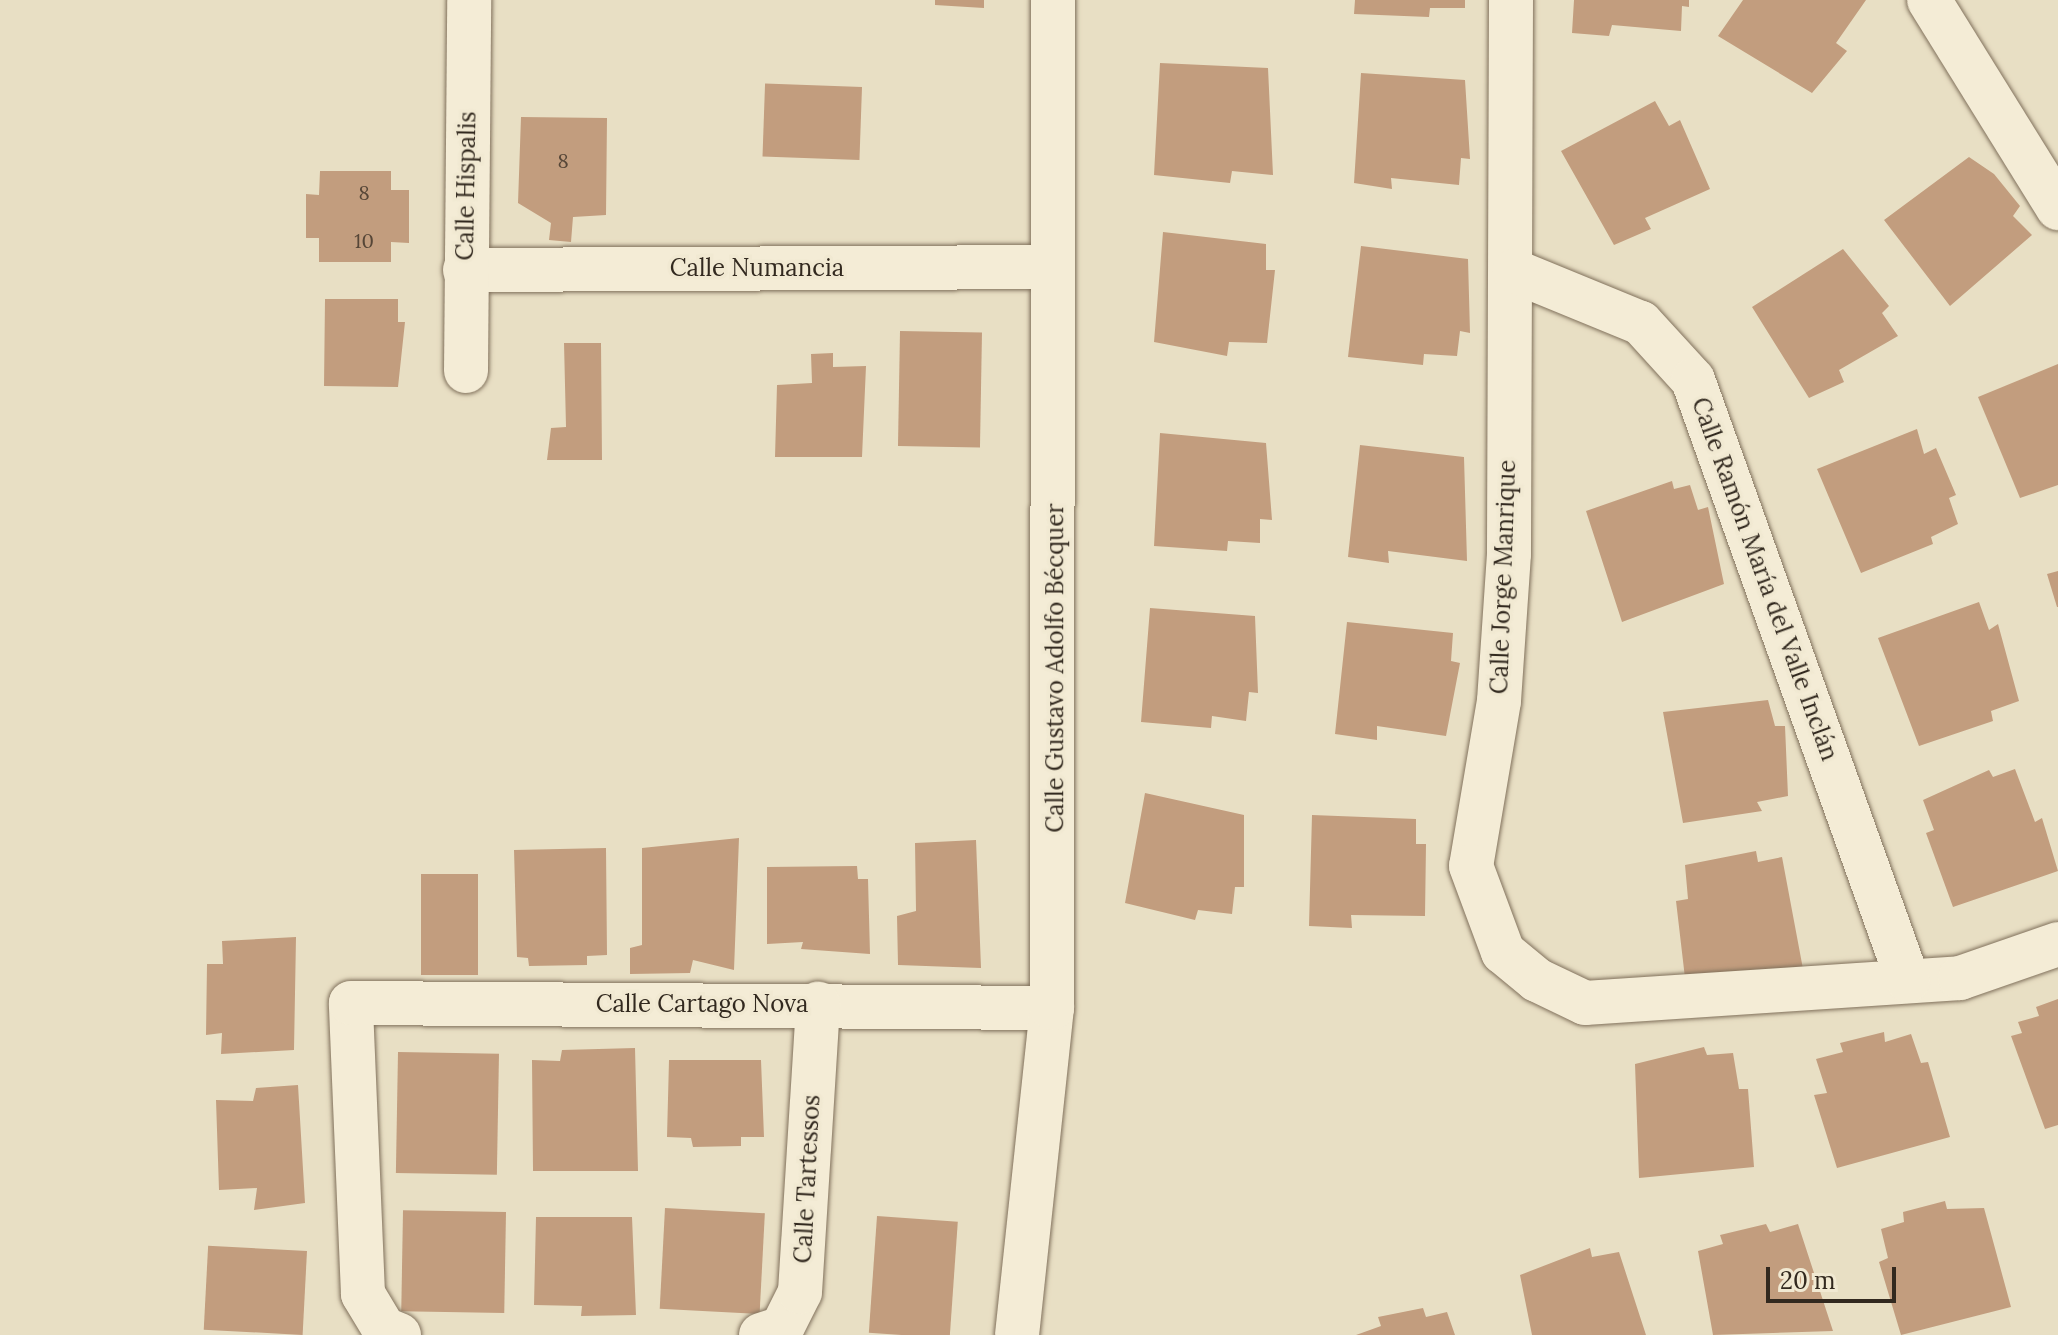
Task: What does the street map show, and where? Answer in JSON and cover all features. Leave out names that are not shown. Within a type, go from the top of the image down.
[{"type":"street","name":"Calle Hispalis","points":[[466,371],[469,0]]},
{"type":"street","name":"Calle Gustavo Adolfo Bécquer","points":[[1017,1335],[1052,1008],[1056,375],[1049,267],[1053,0]]},
{"type":"street","name":"Calle Jorge Manrique","points":[[1511,0],[1514,271],[1501,672],[1471,853],[1482,912],[1503,952],[1537,980],[1585,1003],[1960,978],[2058,944]]},
{"type":"street","points":[[1929,0],[2058,208]]},
{"type":"street","name":"Calle Numancia","points":[[465,270],[1049,267]]},
{"type":"street","name":"Calle Ramón María del Valle Inclán","points":[[1514,271],[1641,323],[1693,380],[1908,981]]},
{"type":"street","name":"Calle Cartago Nova","points":[[399,1335],[384,1329],[363,1294],[351,1003],[1052,1008]]},
{"type":"street","name":"Calle Tartessos","points":[[761,1335],[782,1328],[800,1292],[818,1004]]},
{"type":"building","points":[[935,0],[984,0],[984,8],[935,5]]},
{"type":"building","points":[[1355,0],[1465,0],[1465,8],[1430,8],[1429,17],[1354,14]]},
{"type":"building","points":[[1574,0],[1689,0],[1689,7],[1682,6],[1681,31],[1612,25],[1609,36],[1572,33]]},
{"type":"building","points":[[1743,0],[1866,0],[1836,43],[1847,51],[1812,93],[1718,36]]},
{"type":"building","points":[[1160,63],[1268,68],[1273,175],[1232,171],[1230,183],[1154,175]]},
{"type":"building","points":[[1361,73],[1465,80],[1470,159],[1461,158],[1459,185],[1391,178],[1392,189],[1354,183]]},
{"type":"building","points":[[765,84],[862,87],[859,160],[763,157]]},
{"type":"building","points":[[1655,101],[1669,126],[1680,120],[1710,189],[1645,218],[1651,229],[1614,245],[1561,151]]},
{"type":"building","points":[[521,117],[607,118],[606,215],[573,217],[571,242],[549,240],[551,223],[518,203]]},
{"type":"building","points":[[1969,157],[1994,174],[2020,206],[2013,216],[2032,235],[1950,306],[1884,220]]},
{"type":"building","points":[[320,171],[391,171],[391,190],[409,190],[409,243],[391,242],[391,262],[319,262],[319,238],[306,238],[306,194],[319,195]]},
{"type":"building","points":[[1163,232],[1266,244],[1266,270],[1275,270],[1267,343],[1229,342],[1227,356],[1154,342]]},
{"type":"building","points":[[1361,246],[1468,259],[1470,333],[1460,331],[1457,356],[1424,354],[1423,365],[1348,357]]},
{"type":"building","points":[[1843,249],[1889,306],[1882,313],[1898,336],[1839,370],[1844,382],[1809,398],[1752,307]]},
{"type":"building","points":[[325,299],[398,299],[398,322],[405,322],[398,387],[324,386]]},
{"type":"building","points":[[900,331],[982,332],[980,447],[898,446]]},
{"type":"building","points":[[564,343],[601,343],[602,460],[547,460],[551,428],[566,427]]},
{"type":"building","points":[[833,353],[833,367],[866,366],[862,457],[775,457],[777,385],[812,383],[811,354]]},
{"type":"building","points":[[2058,364],[2058,485],[2020,498],[1978,397]]},
{"type":"building","points":[[1917,429],[1924,454],[1936,448],[1956,495],[1949,498],[1958,524],[1931,537],[1933,544],[1861,573],[1817,469]]},
{"type":"building","points":[[1160,433],[1266,443],[1272,520],[1260,519],[1260,543],[1228,541],[1227,551],[1154,546]]},
{"type":"building","points":[[1360,445],[1464,457],[1467,561],[1388,551],[1389,563],[1348,557]]},
{"type":"building","points":[[1672,481],[1674,489],[1690,485],[1698,510],[1708,507],[1724,584],[1622,622],[1586,511]]},
{"type":"building","points":[[2058,571],[2058,607],[2057,607],[2047,574]]},
{"type":"building","points":[[1979,602],[1989,630],[1998,624],[2019,701],[1991,711],[1993,721],[1919,746],[1878,638]]},
{"type":"building","points":[[1150,608],[1255,616],[1258,693],[1249,692],[1246,721],[1212,716],[1211,728],[1141,722]]},
{"type":"building","points":[[1347,622],[1453,633],[1451,661],[1460,663],[1446,736],[1377,726],[1377,740],[1335,734]]},
{"type":"building","points":[[1768,700],[1775,726],[1785,726],[1788,796],[1757,802],[1762,811],[1683,823],[1663,712]]},
{"type":"building","points":[[2015,769],[2035,822],[2042,818],[2058,871],[1953,907],[1926,833],[1934,830],[1923,800],[1989,770],[1993,777]]},
{"type":"building","points":[[1145,793],[1244,815],[1244,887],[1235,887],[1232,914],[1198,910],[1195,920],[1125,903]]},
{"type":"building","points":[[1312,815],[1416,819],[1416,844],[1426,844],[1425,916],[1351,915],[1352,928],[1309,926]]},
{"type":"building","points":[[739,838],[734,970],[693,960],[690,973],[630,974],[630,948],[642,945],[642,848]]},
{"type":"building","points":[[976,840],[981,968],[898,965],[897,916],[916,911],[915,843]]},
{"type":"building","points":[[606,848],[607,955],[587,956],[587,965],[529,966],[528,958],[517,957],[514,850]]},
{"type":"building","points":[[1756,851],[1758,862],[1782,857],[1803,969],[1685,978],[1676,901],[1688,899],[1685,865]]},
{"type":"building","points":[[857,866],[858,879],[868,879],[870,954],[801,949],[803,942],[767,944],[767,867]]},
{"type":"building","points":[[421,874],[478,874],[478,975],[421,975]]},
{"type":"building","points":[[296,937],[294,1050],[221,1054],[222,1033],[206,1035],[207,964],[223,964],[222,941]]},
{"type":"building","points":[[2058,999],[2058,1125],[2045,1129],[2011,1036],[2022,1033],[2018,1022],[2039,1016],[2036,1007]]},
{"type":"building","points":[[1884,1032],[1885,1042],[1911,1034],[1921,1063],[1928,1062],[1950,1137],[1837,1168],[1814,1095],[1827,1093],[1816,1059],[1843,1052],[1840,1043]]},
{"type":"building","points":[[1704,1047],[1707,1055],[1733,1053],[1739,1089],[1748,1089],[1754,1167],[1639,1178],[1635,1064]]},
{"type":"building","points":[[635,1048],[638,1171],[533,1171],[532,1060],[560,1061],[562,1050]]},
{"type":"building","points":[[398,1052],[499,1054],[497,1175],[396,1173]]},
{"type":"building","points":[[669,1060],[761,1060],[764,1137],[741,1137],[741,1146],[693,1147],[691,1138],[667,1137]]},
{"type":"building","points":[[298,1085],[305,1203],[254,1210],[257,1188],[219,1190],[216,1100],[253,1101],[256,1088]]},
{"type":"building","points":[[1945,1201],[1947,1209],[1984,1208],[2011,1307],[1901,1335],[1879,1262],[1888,1258],[1881,1229],[1904,1222],[1903,1212]]},
{"type":"building","points":[[665,1208],[765,1213],[760,1314],[660,1309]]},
{"type":"building","points":[[403,1210],[506,1212],[504,1313],[401,1311]]},
{"type":"building","points":[[877,1216],[958,1222],[950,1335],[869,1333]]},
{"type":"building","points":[[536,1217],[632,1217],[636,1315],[581,1316],[582,1306],[534,1305]]},
{"type":"building","points":[[1766,1224],[1770,1232],[1798,1224],[1833,1331],[1713,1335],[1698,1251],[1723,1244],[1720,1235]]},
{"type":"building","points":[[208,1246],[307,1251],[303,1335],[204,1330]]},
{"type":"building","points":[[1590,1248],[1592,1257],[1619,1252],[1646,1335],[1532,1335],[1520,1275]]},
{"type":"building","points":[[1423,1308],[1426,1317],[1447,1312],[1455,1335],[1356,1335],[1381,1326],[1378,1317]]}]
